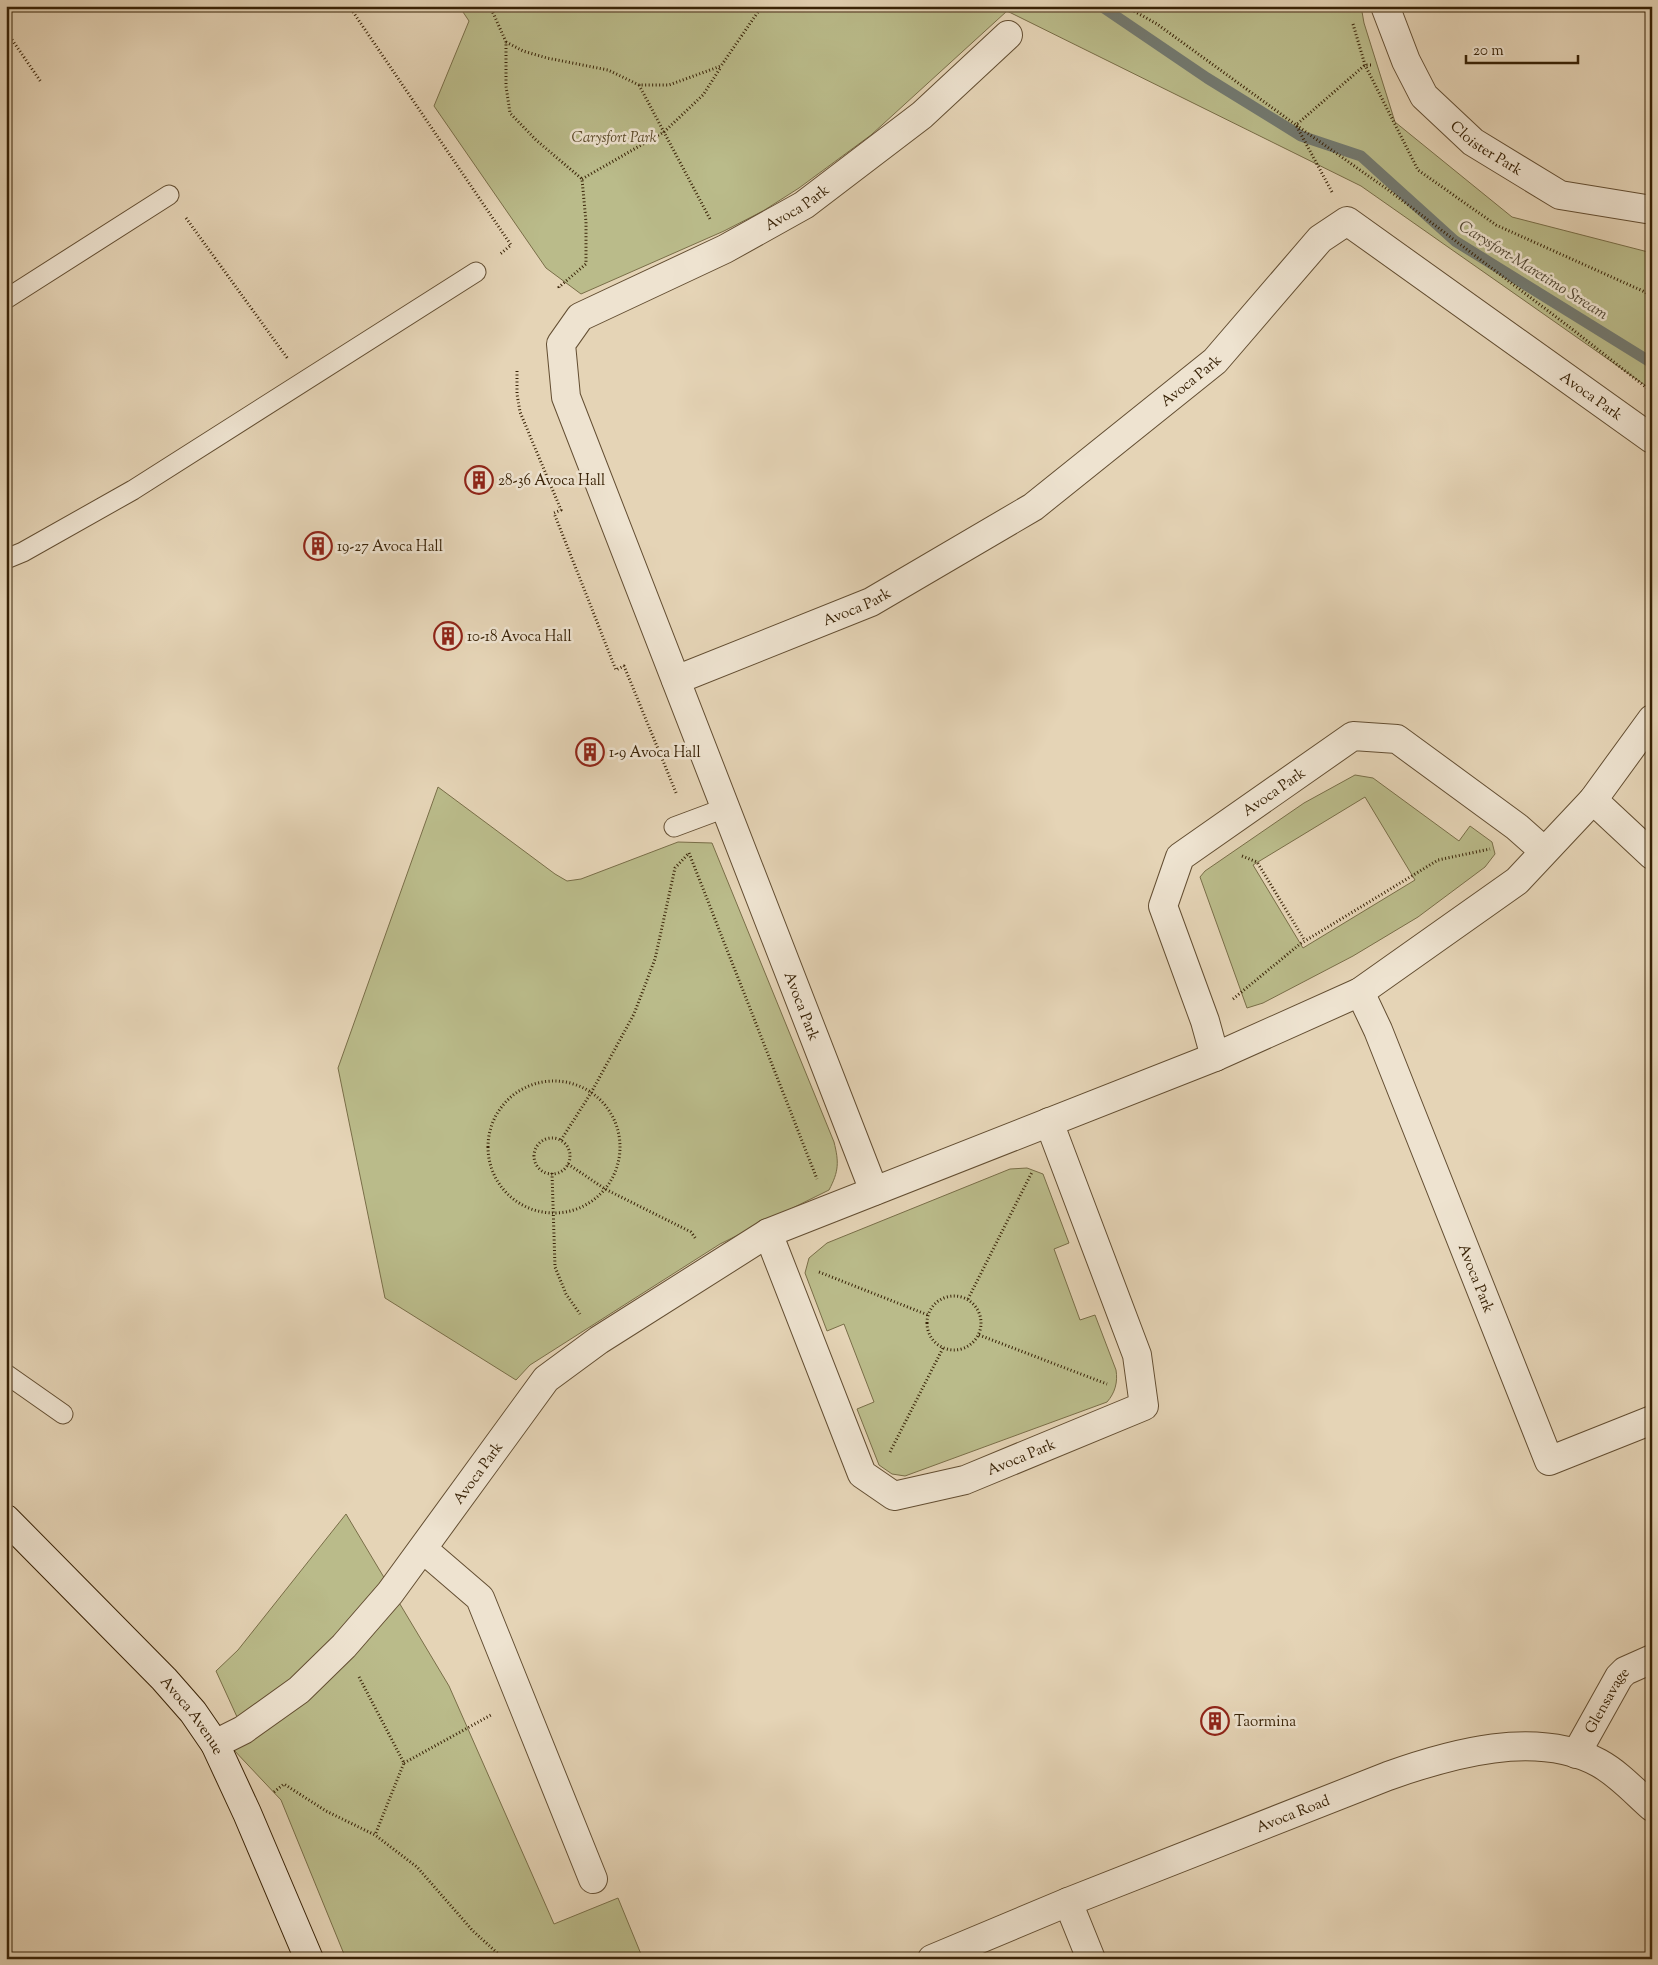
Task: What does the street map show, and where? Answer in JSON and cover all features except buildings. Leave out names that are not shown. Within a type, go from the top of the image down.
[{"type":"street","name":"Cloister Park","points":[[1385,6],[1406,61],[1424,96],[1473,142],[1560,195],[1652,210]]},
{"type":"street","name":"Avoca Park","points":[[874,1191],[566,397],[561,344],[580,317],[725,249],[804,205],[922,115],[1008,35]]},
{"type":"street","name":"Avoca Park","points":[[676,680],[871,602],[1033,506],[1215,361],[1320,238],[1347,220],[1652,439]]},
{"type":"street","name":"Avoca Park","points":[[215,1744],[243,1730],[299,1690],[344,1646],[390,1592],[423,1549],[546,1379],[599,1340],[768,1232],[1215,1057],[1360,992],[1517,881],[1593,800],[1652,719]]},
{"type":"street","name":"Avoca Park","points":[[1215,1057],[1205,1021],[1163,906],[1180,857],[1352,736],[1397,740],[1517,827],[1544,851]]},
{"type":"street","points":[[1593,800],[1652,855]]},
{"type":"street","name":"Avoca Park","points":[[1360,992],[1378,1030],[1549,1461],[1652,1420]]},
{"type":"street","points":[[1049,1122],[1137,1355],[1144,1398]]},
{"type":"street","name":"Avoca Park","points":[[768,1232],[862,1474],[894,1496],[965,1480],[1144,1406],[1144,1398]]},
{"type":"street","name":"Avoca Avenue","points":[[6,1519],[164,1679],[193,1712],[215,1744],[248,1813],[309,1959]]},
{"type":"street","points":[[423,1549],[480,1598],[594,1879]]},
{"type":"street","name":"Glensavage","points":[[1576,1754],[1619,1677],[1625,1671],[1652,1659]]},
{"type":"street","name":"Avoca Road","points":[[932,1959],[1068,1902],[1388,1776],[1433,1760],[1476,1750],[1511,1747],[1551,1749],[1576,1754],[1599,1763],[1621,1779],[1652,1807]]},
{"type":"street","points":[[1068,1902],[1091,1959]]},
{"type":"lane","points":[[6,299],[169,195]]},
{"type":"lane","points":[[6,559],[23,552],[133,490],[476,272]]},
{"type":"lane","points":[[678,825],[725,808]]},
{"type":"lane","points":[[6,1374],[63,1414]]},
{"type":"path","points":[[349,6],[511,246],[476,272]]},
{"type":"path","points":[[490,6],[506,42],[506,86],[510,113],[536,140],[582,179],[586,222],[586,264],[559,287],[580,317]]},
{"type":"path","points":[[582,179],[664,132],[703,95],[762,6]]},
{"type":"path","points":[[1125,6],[1157,24],[1387,190],[1572,329],[1652,392]]},
{"type":"path","points":[[1353,23],[1365,65],[1418,170],[1496,225],[1645,292],[1652,299]]},
{"type":"path","points":[[6,31],[41,82]]},
{"type":"path","points":[[506,42],[523,51],[547,58],[608,70],[639,84],[668,85],[721,66]]},
{"type":"path","points":[[1296,125],[1365,65],[1406,61]]},
{"type":"path","points":[[639,84],[725,249]]},
{"type":"path","points":[[1296,125],[1347,220]]},
{"type":"path","points":[[169,195],[304,380]]},
{"type":"path","points":[[517,371],[517,394],[520,412],[561,510],[554,513],[616,670],[624,666],[678,799],[678,825],[829,1209]]},
{"type":"path","points":[[1205,1021],[1305,941],[1438,860],[1501,847],[1517,827]]},
{"type":"path","points":[[561,1140],[591,1092],[634,1014],[655,959],[675,868],[689,853]]},
{"type":"path","points":[[1257,862],[1305,941]]},
{"type":"path","points":[[563,1080],[582,1086],[591,1092],[599,1098],[611,1113],[618,1132],[620,1152],[616,1171],[605,1188],[591,1202],[573,1211],[553,1214],[537,1211],[522,1205],[508,1195],[498,1183],[490,1168],[487,1152],[489,1132],[496,1114],[508,1098],[524,1087],[543,1081],[563,1080]]},
{"type":"path","points":[[553,1138],[561,1140],[568,1148],[570,1158],[568,1164],[559,1173],[541,1170],[536,1163],[535,1154],[537,1146],[544,1140],[553,1138]]},
{"type":"path","points":[[968,1300],[1035,1167],[1063,1156]]},
{"type":"path","points":[[568,1164],[605,1188],[691,1232],[714,1268]]},
{"type":"path","points":[[552,1173],[555,1267],[566,1294],[599,1340]]},
{"type":"path","points":[[784,1274],[804,1266],[928,1315]]},
{"type":"path","points":[[955,1295],[968,1300],[977,1307],[980,1315],[982,1324],[979,1335],[968,1347],[960,1350],[943,1348],[934,1342],[929,1334],[927,1325],[928,1315],[939,1300],[946,1297],[955,1295]]},
{"type":"path","points":[[979,1335],[1144,1398]]},
{"type":"path","points":[[875,1483],[943,1348]]},
{"type":"path","points":[[344,1646],[404,1763]]},
{"type":"path","points":[[375,1834],[404,1763],[521,1699]]},
{"type":"path","points":[[248,1813],[284,1784],[326,1812],[375,1834],[417,1867],[473,1931],[504,1959]]},
{"type":"green space","name":"Carysfort Park","points":[[459,6],[1361,6],[1364,23],[1395,122],[1512,217],[1652,253],[1652,390],[1361,186],[1007,11],[871,135],[799,188],[763,211],[724,231],[581,294],[546,268],[434,106],[469,21]]},
{"type":"green space","points":[[1355,775],[1373,778],[1459,841],[1470,826],[1492,842],[1495,854],[1485,867],[1418,917],[1353,956],[1263,1003],[1247,1008],[1200,877],[1205,871],[1304,803]],"holes":[[[1365,797],[1415,880],[1303,948],[1253,865]]]},
{"type":"green space","points":[[438,787],[567,881],[581,879],[678,842],[712,843],[834,1142],[837,1155],[835,1177],[829,1190],[720,1244],[530,1365],[516,1380],[385,1298],[338,1068]]},
{"type":"green space","points":[[1027,1168],[1043,1174],[1069,1243],[1054,1249],[1080,1320],[1095,1315],[1117,1374],[1114,1391],[1107,1402],[905,1476],[892,1474],[879,1465],[857,1409],[874,1402],[844,1324],[827,1331],[805,1273],[809,1258],[827,1243],[1010,1169]]},
{"type":"green space","points":[[346,1514],[449,1686],[554,1924],[618,1898],[643,1959],[346,1959],[281,1800],[231,1747],[243,1730],[216,1671],[238,1650]]},
{"type":"waterway","name":"Carysfort-Maretimo Stream","points":[[1101,6],[1207,78],[1301,136],[1361,156],[1455,241],[1652,363]]},
{"type":"place","name":"28-36 Avoca Hall","points":[[479,480]]},
{"type":"place","name":"19-27 Avoca Hall","points":[[318,546]]},
{"type":"place","name":"10-18 Avoca Hall","points":[[448,636]]},
{"type":"place","name":"1-9 Avoca Hall","points":[[590,752]]},
{"type":"place","name":"Taormina","points":[[1215,1721]]}]
